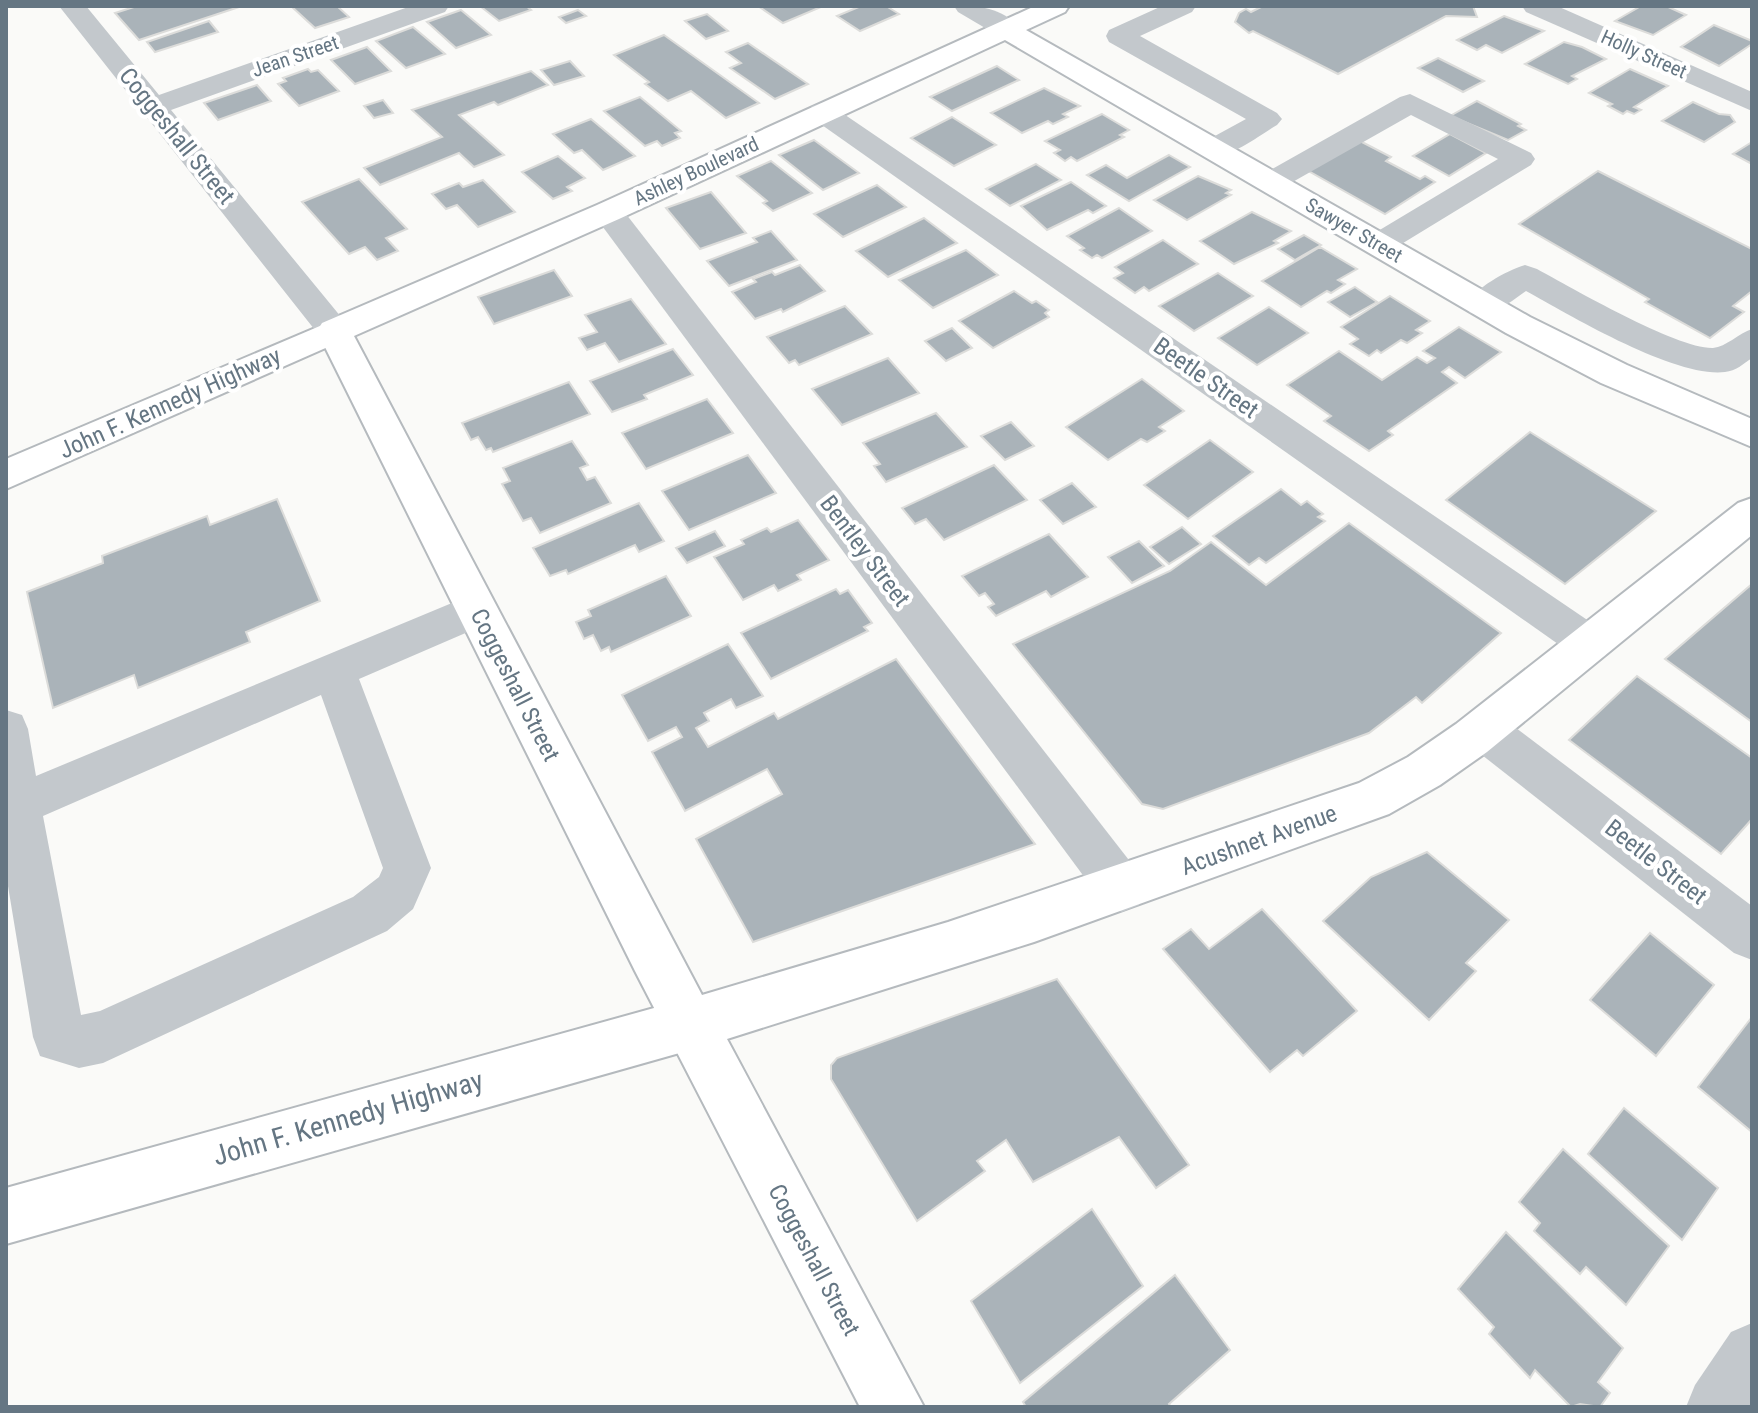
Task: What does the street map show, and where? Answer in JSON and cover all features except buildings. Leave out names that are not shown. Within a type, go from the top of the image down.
[{"type":"main road","name":"Ashley Boulevard","points":[[334,331],[608,212],[1054,6]]},
{"type":"main road","name":"Sawyer Street","points":[[1006,29],[1482,305],[1614,374],[1752,434]]},
{"type":"main road","name":"John F. Kennedy Highway","points":[[6,475],[334,331]]},
{"type":"main road","name":"Coggeshall Street","points":[[334,331],[690,1024],[893,1407]]},
{"type":"main road","name":"Acushnet Avenue","points":[[690,1024],[837,983],[1046,917],[1373,799],[1434,767],[1484,730],[1752,513]]},
{"type":"main road","name":"John F. Kennedy Highway","points":[[6,1216],[690,1024]]},
{"type":"street","name":"Coggeshall Street","points":[[72,6],[334,331]]},
{"type":"street","name":"Jean Street","points":[[154,106],[436,6]]},
{"type":"street","name":"Sawyer Street","points":[[967,6],[1006,29]]},
{"type":"street","points":[[1183,6],[1119,36],[1267,119],[1213,149]]},
{"type":"street","name":"Holly Street","points":[[1535,6],[1752,102]]},
{"type":"street","points":[[1271,182],[1410,103],[1520,159],[1379,244]]},
{"type":"street","name":"Beetle Street","points":[[822,112],[1590,644]]},
{"type":"street","name":"Bentley Street","points":[[608,212],[1122,889]]},
{"type":"street","points":[[1482,305],[1525,276],[1609,322],[1697,359],[1725,360],[1752,341]]},
{"type":"street","points":[[18,805],[476,610]]},
{"type":"street","points":[[6,729],[59,1037],[79,1042],[103,1037],[370,914],[396,893],[407,868],[334,670]]},
{"type":"street","name":"Beetle Street","points":[[1484,730],[1752,936]]},
{"type":"street","points":[[1717,1407],[1752,1353]]}]
